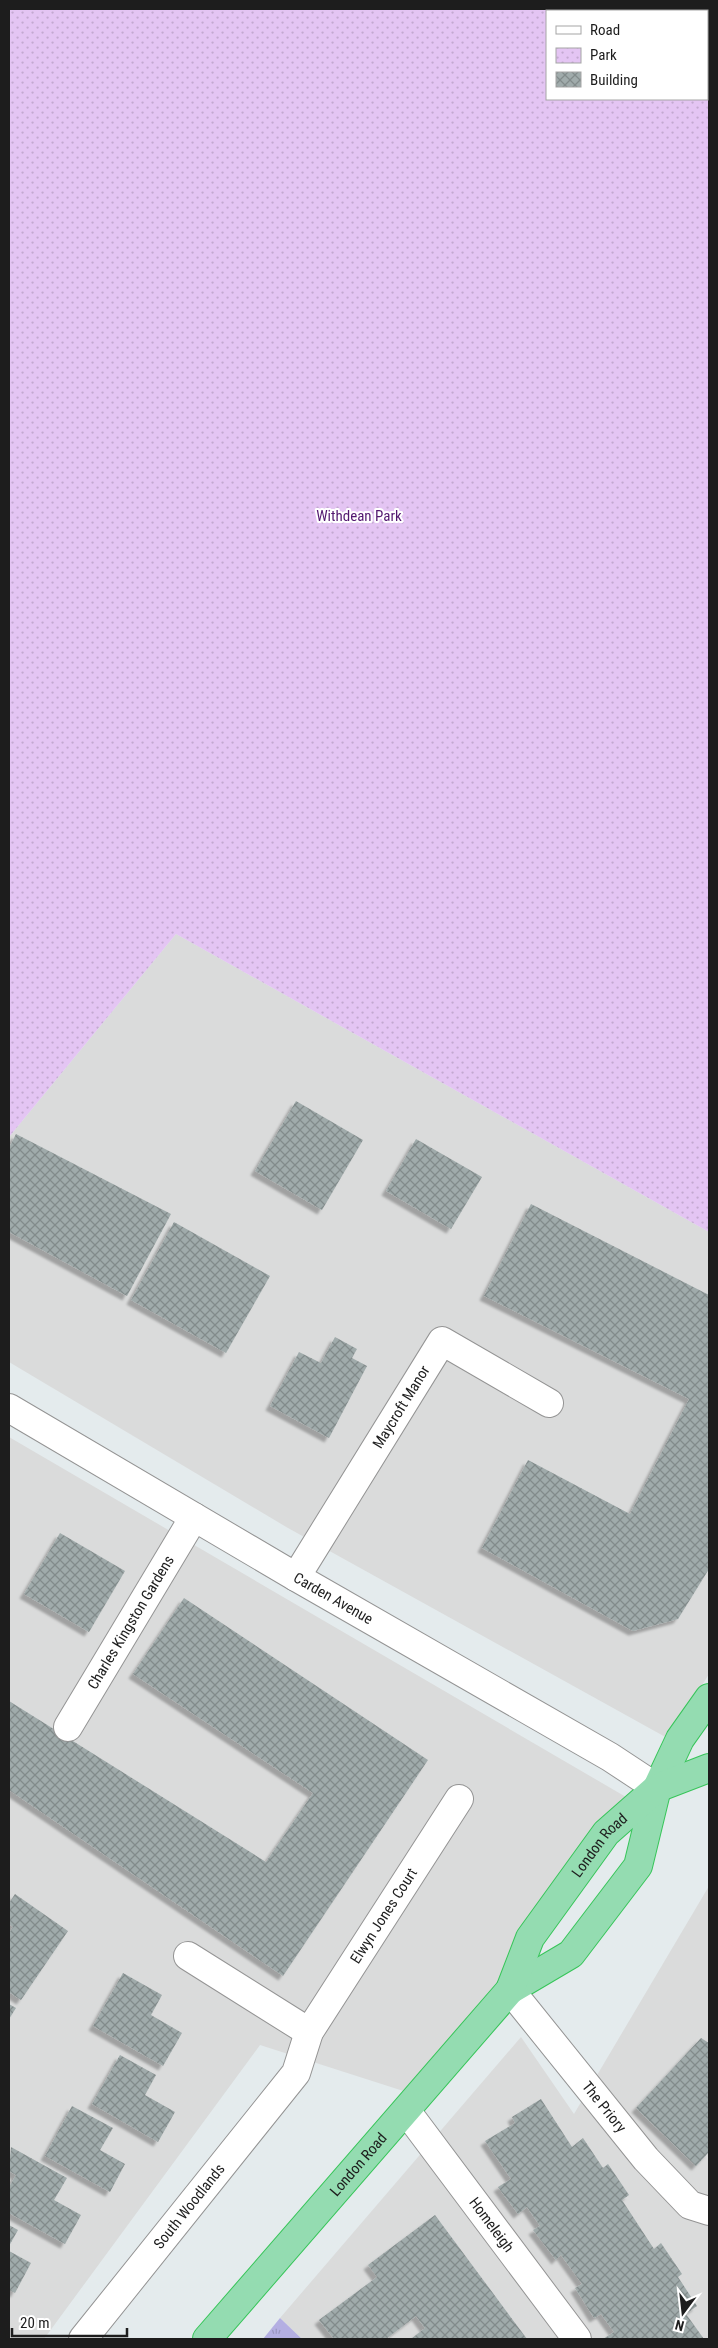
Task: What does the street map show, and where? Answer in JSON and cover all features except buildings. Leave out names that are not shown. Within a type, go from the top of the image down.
[{"type":"highway","name":"London Road","points":[[510,1990],[571,1954],[638,1866],[657,1788],[680,1739],[709,1698]]},
{"type":"highway","name":"London Road","points":[[207,2339],[407,2112],[510,1990],[530,1938],[606,1832],[657,1788],[709,1768]]},
{"type":"street","name":"Maycroft Manor","points":[[296,1577],[442,1341],[549,1402]]},
{"type":"street","name":"Carden Avenue","points":[[9,1408],[296,1577],[610,1757],[657,1788]]},
{"type":"street","name":"Charles Kingston Gardens","points":[[68,1727],[194,1517]]},
{"type":"street","name":"Elwyn Jones Court","points":[[296,2073],[309,2032],[458,1799]]},
{"type":"street","points":[[188,1956],[309,2032]]},
{"type":"street","name":"The Priory","points":[[510,1990],[646,2159],[690,2205],[709,2211]]},
{"type":"street","name":"South Woodlands","points":[[83,2339],[296,2073]]},
{"type":"street","name":"Homeleigh","points":[[407,2112],[577,2339]]},
{"type":"shaded area","points":[[176,934],[709,1232],[709,1674],[669,1739],[288,1528],[9,1362],[9,1137]]},
{"type":"shaded area","points":[[9,1437],[638,1804],[419,2096],[260,2045],[44,2339],[9,2339]]},
{"type":"shaded area","points":[[709,1886],[709,2339],[302,2339],[280,2318],[521,2037],[574,2114]]},
{"type":"green space","name":"Withdean Park","points":[[9,9],[709,9],[709,1232],[176,934],[9,1137]]},
{"type":"green space","points":[[280,2318],[302,2339],[263,2339]]}]
